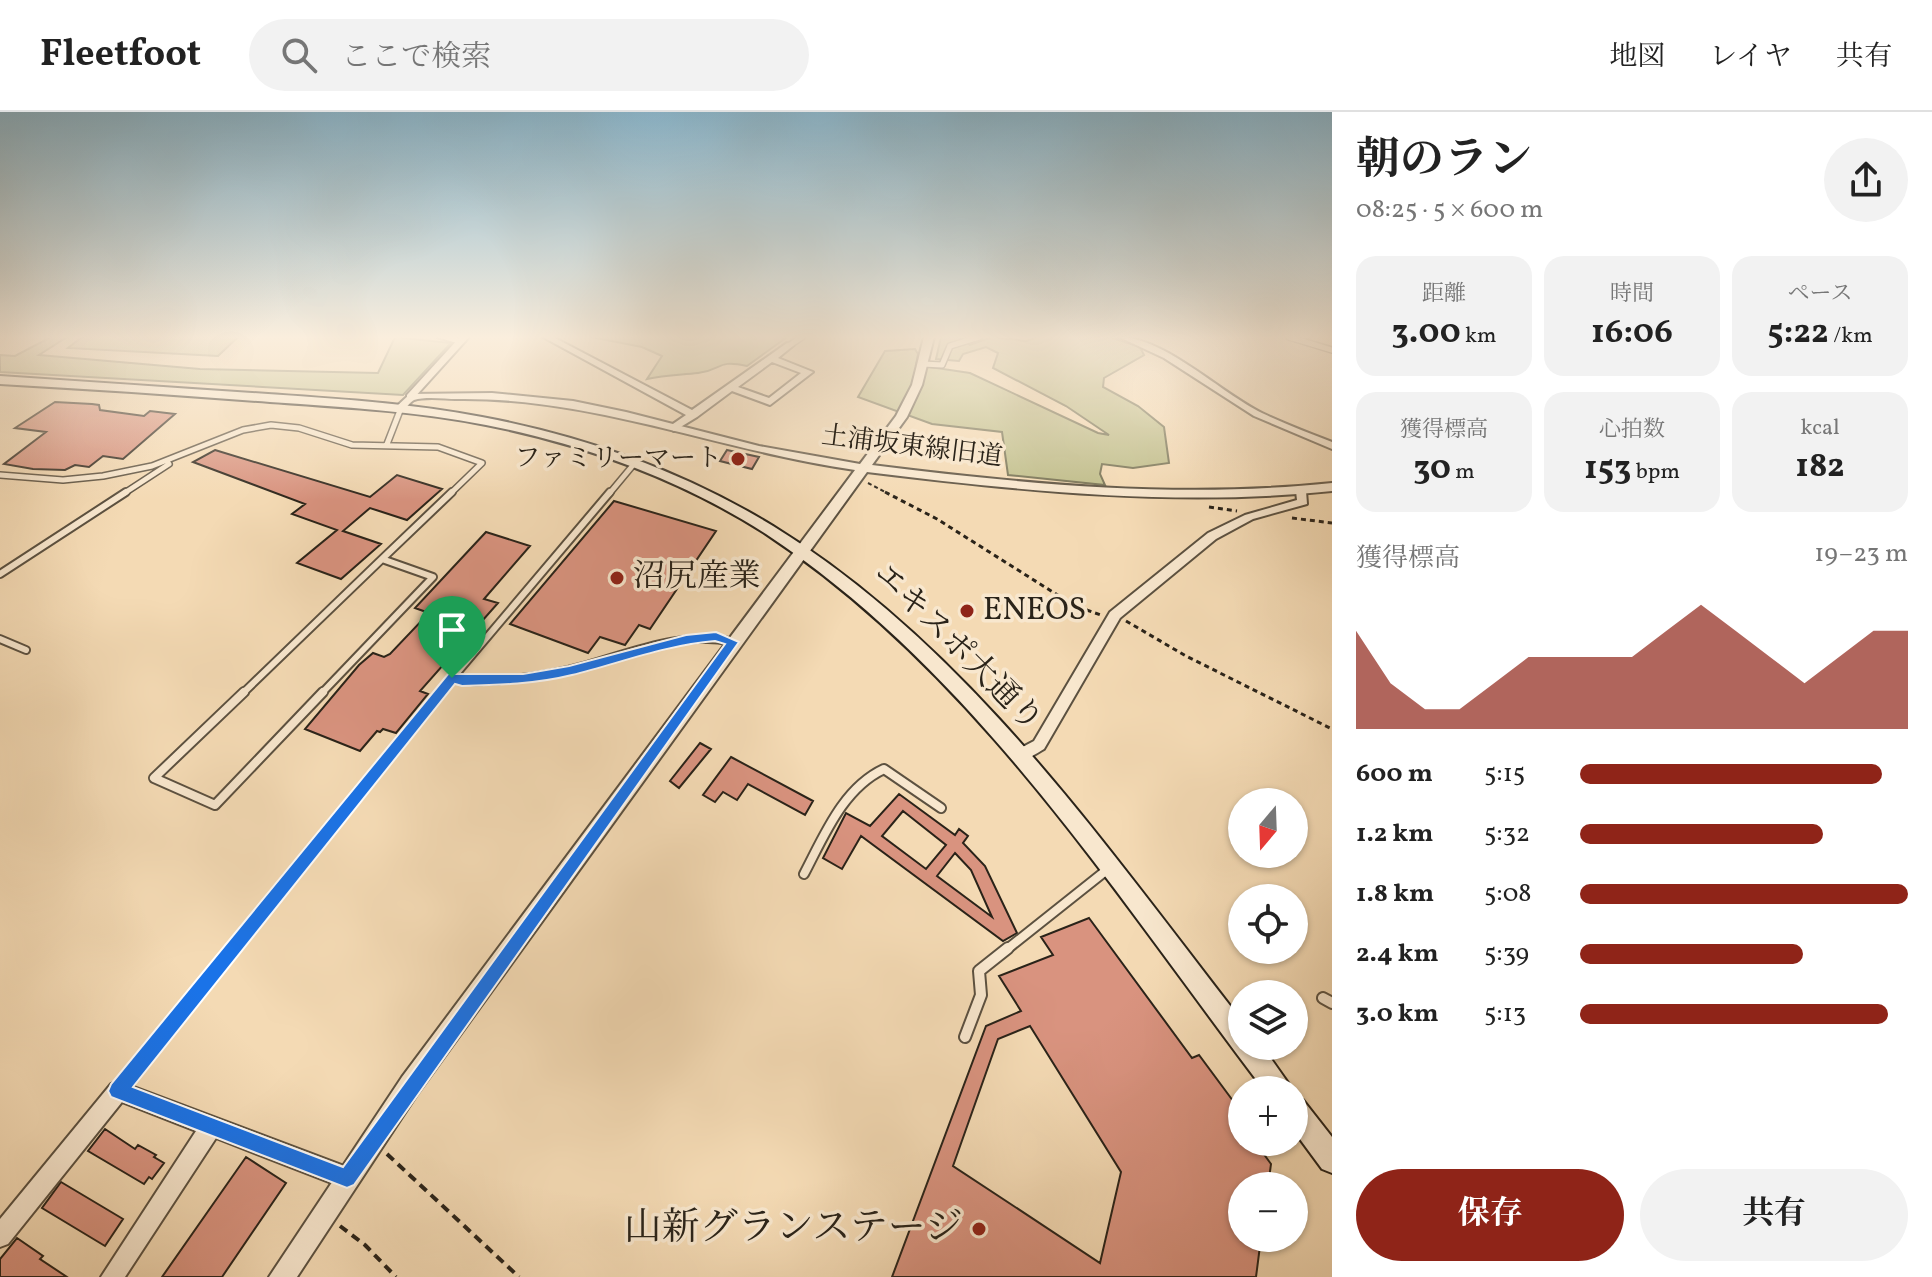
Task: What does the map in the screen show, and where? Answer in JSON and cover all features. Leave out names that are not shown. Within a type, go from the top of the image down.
[{"type":"main road","name":"エキスポ大通り","points":[[210,391],[406,402],[527,431],[634,464],[713,499],[800,551],[907,637],[1018,756],[1228,1023]]},
{"type":"main road","name":"エキスポ大通り","points":[[1257,1060],[1269,1076]]},
{"type":"main road","points":[[1308,1127],[1332,1159]]},
{"type":"street","points":[[406,402],[415,391]]},
{"type":"street","points":[[649,391],[694,415]]},
{"type":"street","points":[[674,428],[728,391]]},
{"type":"street","points":[[742,391],[770,402],[783,391]]},
{"type":"street","points":[[282,1277],[372,1140],[860,472],[909,402],[913,391]]},
{"type":"street","points":[[1222,391],[1257,414],[1332,446]]},
{"type":"street","name":"土浦坂東線旧道","points":[[406,402],[480,395],[544,400],[598,409],[860,472],[1113,493],[1239,496],[1332,487]]},
{"type":"street","points":[[1018,756],[1039,745],[1113,617],[1212,536],[1249,517],[1303,502],[1301,491]]},
{"type":"street","points":[[0,1236],[118,1091],[347,1178]]},
{"type":"street","points":[[112,1277],[211,1127]]},
{"type":"lane","points":[[387,444],[406,402]]},
{"type":"lane","points":[[0,475],[40,480],[82,479],[152,466],[243,430],[271,425],[299,428],[352,445],[438,447],[482,463],[382,559],[154,778],[215,805],[433,577],[382,559]]},
{"type":"lane","points":[[0,574],[181,456]]},
{"type":"lane","points":[[118,1091],[452,678],[634,464]]},
{"type":"lane","points":[[452,678],[462,681],[523,679],[569,671],[686,639],[716,637],[733,642]]},
{"type":"lane","points":[[0,639],[26,650]]},
{"type":"lane","points":[[804,874],[837,813],[871,772],[884,769],[941,808]]},
{"type":"lane","points":[[965,1037],[981,995],[979,971],[1108,869]]},
{"type":"path","points":[[860,472],[1075,606],[1113,617],[1332,729]]},
{"type":"path","points":[[372,1140],[519,1277]]},
{"type":"path","points":[[324,1214],[365,1245],[396,1277]]},
{"type":"shaded area","points":[[339,391],[406,391],[403,395]]},
{"type":"shaded area","points":[[861,391],[1009,391],[1098,433],[1109,435],[1038,391],[1111,391],[1138,406],[1164,427],[1169,463],[1133,468],[1102,464],[1100,474],[1105,485],[1008,475],[1002,432],[932,424],[858,397]]},
{"type":"building","points":[[55,402],[99,405],[100,410],[144,416],[150,411],[175,414],[123,459],[103,456],[89,467],[75,465],[65,470],[4,464],[46,432],[15,428]]},
{"type":"building","points":[[215,450],[370,497],[397,475],[442,489],[407,520],[370,508],[343,531],[381,544],[341,579],[297,563],[337,530],[292,514],[305,504],[193,462]]},
{"type":"building","points":[[727,450],[759,457],[752,469],[720,461]]},
{"type":"building","name":"沼尻産業","points":[[614,501],[716,531],[650,629],[639,625],[625,645],[600,637],[588,653],[510,624]]},
{"type":"building","points":[[486,532],[530,546],[484,599],[498,603],[420,691],[428,694],[396,733],[383,729],[377,731],[360,751],[305,729],[359,665],[373,653],[384,657],[390,654],[429,613],[415,608]]},
{"type":"building","points":[[700,743],[711,749],[679,788],[670,781]]},
{"type":"building","points":[[731,757],[813,801],[805,815],[748,784],[737,800],[723,792],[715,802],[703,795]]},
{"type":"building","points":[[899,794],[955,835],[959,829],[968,836],[963,843],[985,866],[1017,933],[1003,941],[861,836],[842,869],[823,858],[846,813],[870,826]],"holes":[[[903,811],[946,845],[926,869],[882,836]],[[955,853],[971,870],[992,917],[937,876]]]},
{"type":"building","points":[[1089,918],[1192,1058],[1199,1055],[1228,1094],[1228,1156],[1265,1156],[1271,1164],[1270,1172],[1228,1172],[1228,1252],[1259,1252],[1256,1277],[892,1277],[986,1026],[1021,1011],[999,976],[1053,955],[1041,937]],"holes":[[[1030,1026],[1121,1172],[1100,1263],[953,1166],[998,1039]]]},
{"type":"building","points":[[105,1129],[135,1149],[138,1145],[156,1155],[154,1157],[164,1163],[152,1179],[149,1177],[144,1184],[88,1151]]},
{"type":"building","points":[[246,1157],[286,1183],[222,1277],[162,1277]]},
{"type":"building","points":[[61,1182],[123,1219],[105,1246],[42,1208]]},
{"type":"building","points":[[17,1238],[43,1256],[40,1259],[67,1277],[0,1277],[0,1259]]},
{"type":"place","name":"ファミリーマート","points":[[738,459]]},
{"type":"place","name":"沼尻産業","points":[[617,578]]},
{"type":"place","name":"ENEOS","points":[[967,611]]},
{"type":"place","name":"山新グランステージ","points":[[979,1229]]},
{"type":"route","points":[[716,637],[733,642],[410,1085],[347,1178],[118,1091],[136,1064],[452,678],[462,681],[523,679],[569,671],[686,639],[716,637]]}]
